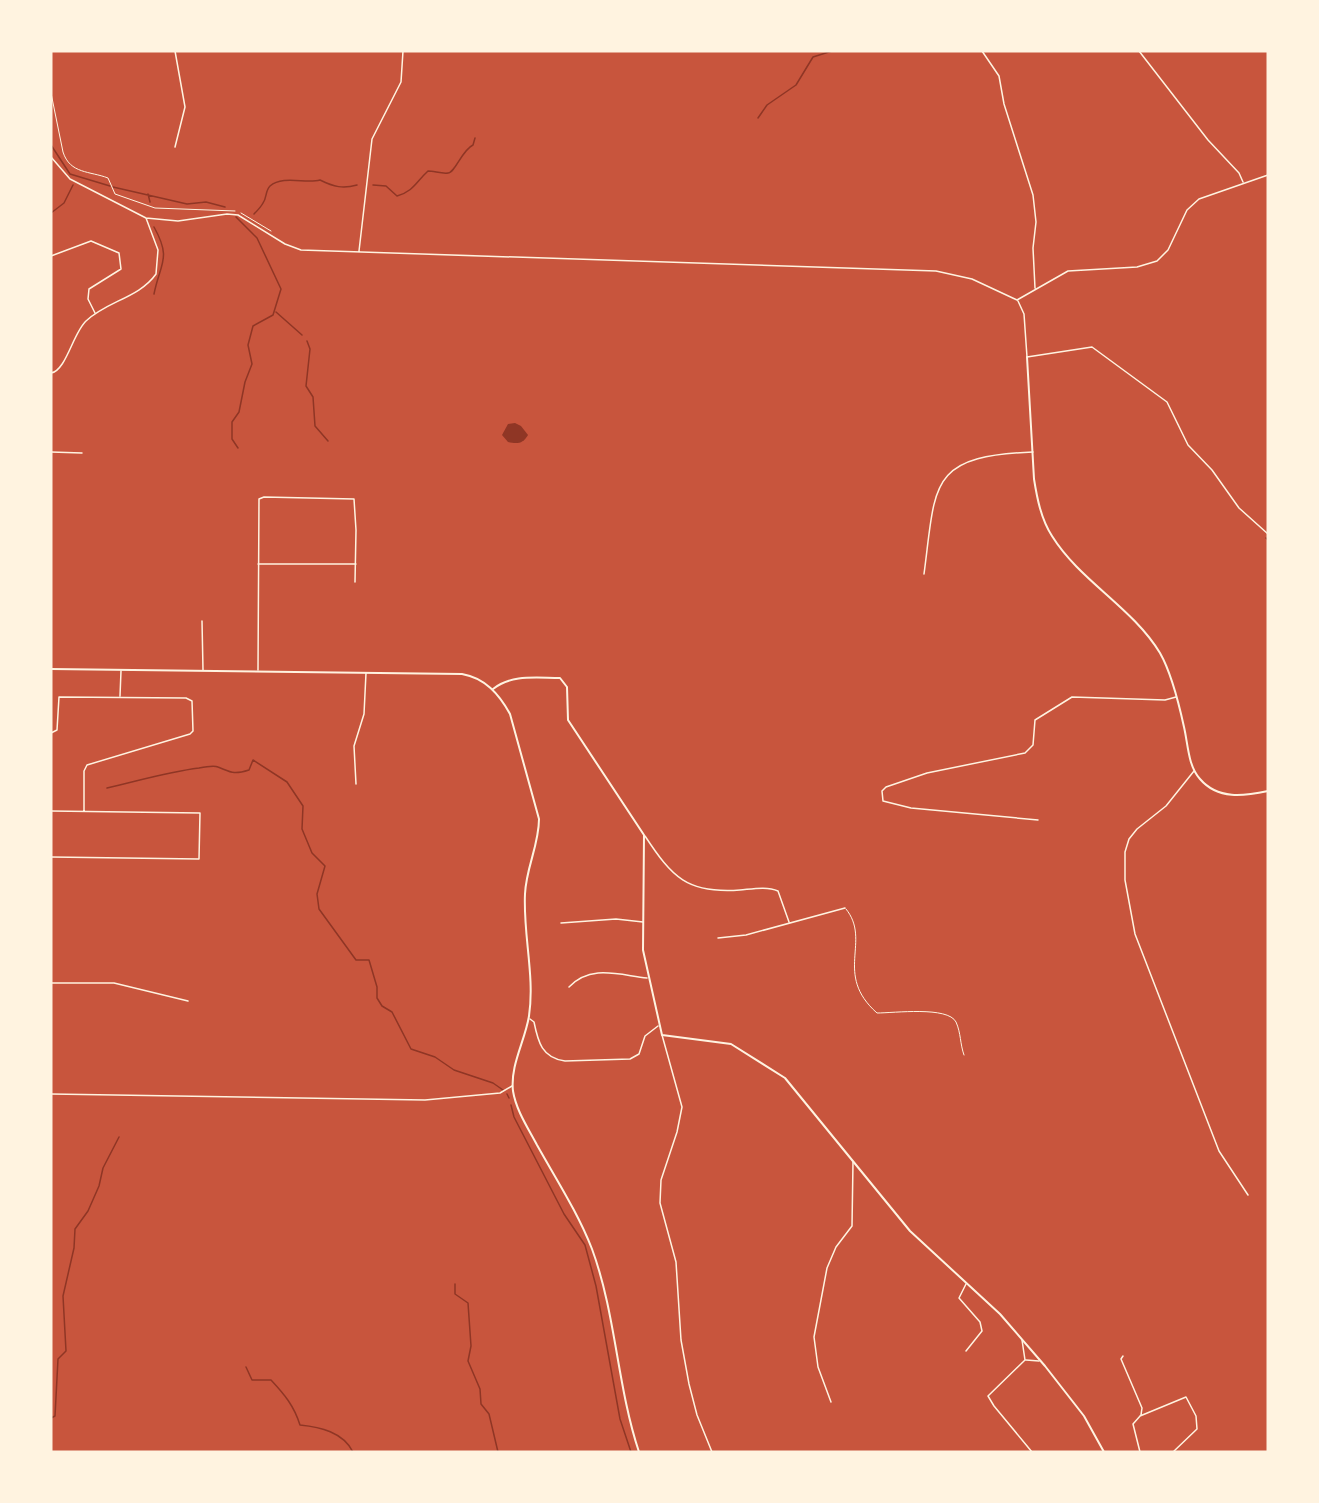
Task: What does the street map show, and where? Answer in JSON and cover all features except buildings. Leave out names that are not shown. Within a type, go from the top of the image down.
[{"type":"street","points":[[175,51],[185,107],[175,147]]},
{"type":"street","points":[[359,252],[372,139],[401,82],[403,51]]},
{"type":"street","points":[[982,51],[999,76],[1004,104],[1033,195],[1036,209],[1032,260],[1035,290]]},
{"type":"street","points":[[1139,51],[1208,140],[1239,173],[1244,183]]},
{"type":"street","points":[[51,157],[70,179],[146,218],[178,221],[227,214],[238,215],[292,248],[312,251],[936,271],[972,279],[1017,300],[1024,314],[1037,498],[1050,534],[1061,549],[1122,608],[1161,655],[1176,697],[1194,771],[1212,789],[1227,795],[1268,791]]},
{"type":"street","points":[[1017,300],[1073,270],[1137,267],[1157,261],[1168,250],[1188,210],[1199,199],[1268,175]]},
{"type":"street","points":[[51,373],[58,372],[81,326],[95,314],[140,290],[156,274],[158,250],[146,218]]},
{"type":"street","points":[[51,256],[91,241],[119,253],[121,269],[89,289],[88,299],[95,314]]},
{"type":"street","points":[[1027,357],[1092,348],[1117,368],[1147,385],[1167,402],[1183,438],[1194,453],[1212,470],[1239,508],[1268,534]]},
{"type":"street","points":[[51,452],[82,453]]},
{"type":"street","points":[[924,574],[931,509],[945,479],[960,465],[977,457],[1033,452]]},
{"type":"street","points":[[258,671],[259,499],[264,497],[348,497],[354,499],[356,504],[355,582]]},
{"type":"street","points":[[258,564],[356,564]]},
{"type":"street","points":[[202,621],[203,671]]},
{"type":"street","points":[[51,669],[462,674],[480,679],[493,689],[510,714],[539,819],[539,833],[528,870],[525,897],[531,985],[529,1018],[513,1084],[516,1103],[578,1218],[592,1250],[603,1287],[624,1397],[639,1452]]},
{"type":"street","points":[[120,697],[121,670]]},
{"type":"street","points":[[356,784],[354,746],[364,714],[366,672]]},
{"type":"street","points":[[493,689],[504,680],[515,678],[560,678],[567,687],[568,720],[661,860],[676,877],[686,883],[721,892],[759,888],[778,891],[789,922]]},
{"type":"street","points":[[52,733],[57,730],[59,697],[188,699],[193,704],[193,731],[190,734],[87,765],[84,771],[84,811]]},
{"type":"street","points":[[1038,820],[911,808],[883,801],[882,791],[886,787],[927,773],[1025,753],[1034,745],[1035,720],[1072,697],[1165,700],[1176,697]]},
{"type":"street","points":[[1194,771],[1166,806],[1137,829],[1129,839],[1125,852],[1125,880],[1135,934],[1219,1151],[1248,1195]]},
{"type":"street","points":[[51,811],[200,813],[199,859],[51,857]]},
{"type":"street","points":[[644,835],[643,951],[658,1026],[682,1107],[677,1132],[661,1180],[660,1203],[677,1268],[681,1340],[689,1384],[697,1415],[712,1452]]},
{"type":"street","points":[[718,938],[746,935],[845,908]]},
{"type":"street","points":[[561,923],[616,919],[644,922]]},
{"type":"street","points":[[569,987],[585,974],[596,972],[647,978]]},
{"type":"street","points":[[51,983],[114,983],[188,1001]]},
{"type":"street","points":[[529,1018],[534,1022],[537,1039],[544,1052],[556,1060],[565,1061],[630,1059],[639,1054],[645,1036],[658,1026]]},
{"type":"street","points":[[662,1035],[722,1041],[761,1060],[795,1088],[910,1231],[1000,1314],[1042,1362],[1084,1416],[1104,1452]]},
{"type":"street","points":[[51,1094],[425,1100],[500,1093],[507,1091],[513,1084]]},
{"type":"street","points":[[831,1402],[818,1368],[814,1337],[827,1268],[836,1247],[852,1226],[852,1161]]},
{"type":"street","points":[[966,1283],[959,1298],[980,1322],[982,1331],[966,1351]]},
{"type":"street","points":[[1022,1339],[1025,1360]]},
{"type":"street","points":[[1123,1356],[1121,1359],[1142,1408],[1140,1416]]},
{"type":"street","points":[[1025,1360],[1042,1362]]},
{"type":"street","points":[[1025,1360],[988,1396],[993,1406],[1032,1452]]},
{"type":"street","points":[[1140,1452],[1133,1422],[1140,1416],[1186,1397],[1196,1416],[1197,1429],[1173,1452]]},
{"type":"lane","points":[[845,908],[854,919],[854,978],[867,1004],[877,1013],[940,1012],[951,1016],[955,1020],[964,1055]]},
{"type":"path","points":[[51,93],[66,161],[81,171],[108,178],[115,194],[155,208],[237,211],[253,218],[276,234]]},
{"type":"shaded area","points":[[515,423],[521,426],[528,435],[520,443],[508,442],[502,435],[508,424]]},
{"type":"waterway","points":[[758,118],[767,105],[796,85],[813,57],[832,51]]},
{"type":"waterway","points":[[373,185],[386,186],[397,196],[411,189],[428,171],[451,172],[465,151],[473,145],[475,138]]},
{"type":"waterway","points":[[51,145],[70,174],[110,186]]},
{"type":"waterway","points":[[254,214],[264,201],[270,186],[281,181],[320,180],[338,187],[357,185]]},
{"type":"waterway","points":[[51,213],[64,203],[73,185]]},
{"type":"waterway","points":[[113,187],[187,204],[206,202],[225,207]]},
{"type":"waterway","points":[[148,194],[150,202]]},
{"type":"waterway","points":[[236,217],[257,238],[281,289],[273,315],[253,326],[248,345],[252,364],[245,382],[239,412],[232,422],[232,439],[238,448]]},
{"type":"waterway","points":[[154,227],[162,247],[163,261],[154,294]]},
{"type":"waterway","points":[[276,312],[302,335]]},
{"type":"waterway","points":[[307,341],[310,349],[306,386],[313,397],[315,426],[328,441]]},
{"type":"waterway","points":[[107,788],[209,766],[232,772],[244,772],[249,770],[253,760],[287,782],[303,806],[302,829],[312,853],[325,866],[317,894],[319,909],[356,960],[369,960],[377,987],[377,998],[382,1006],[392,1012],[411,1049],[435,1057],[454,1070],[493,1083],[503,1090]]},
{"type":"waterway","points":[[507,1094],[509,1098]]},
{"type":"waterway","points":[[511,1105],[514,1117],[564,1214],[585,1245],[596,1286],[620,1419],[631,1452]]},
{"type":"waterway","points":[[51,1418],[55,1416],[58,1359],[66,1351],[63,1296],[74,1248],[75,1229],[88,1211],[99,1186],[103,1168],[119,1137]]},
{"type":"waterway","points":[[455,1284],[455,1294],[468,1303],[471,1346],[468,1361],[480,1389],[481,1404],[489,1414],[498,1452]]},
{"type":"waterway","points":[[246,1367],[252,1380],[271,1380],[288,1401],[300,1425],[323,1429],[337,1435],[349,1445],[353,1452]]}]
